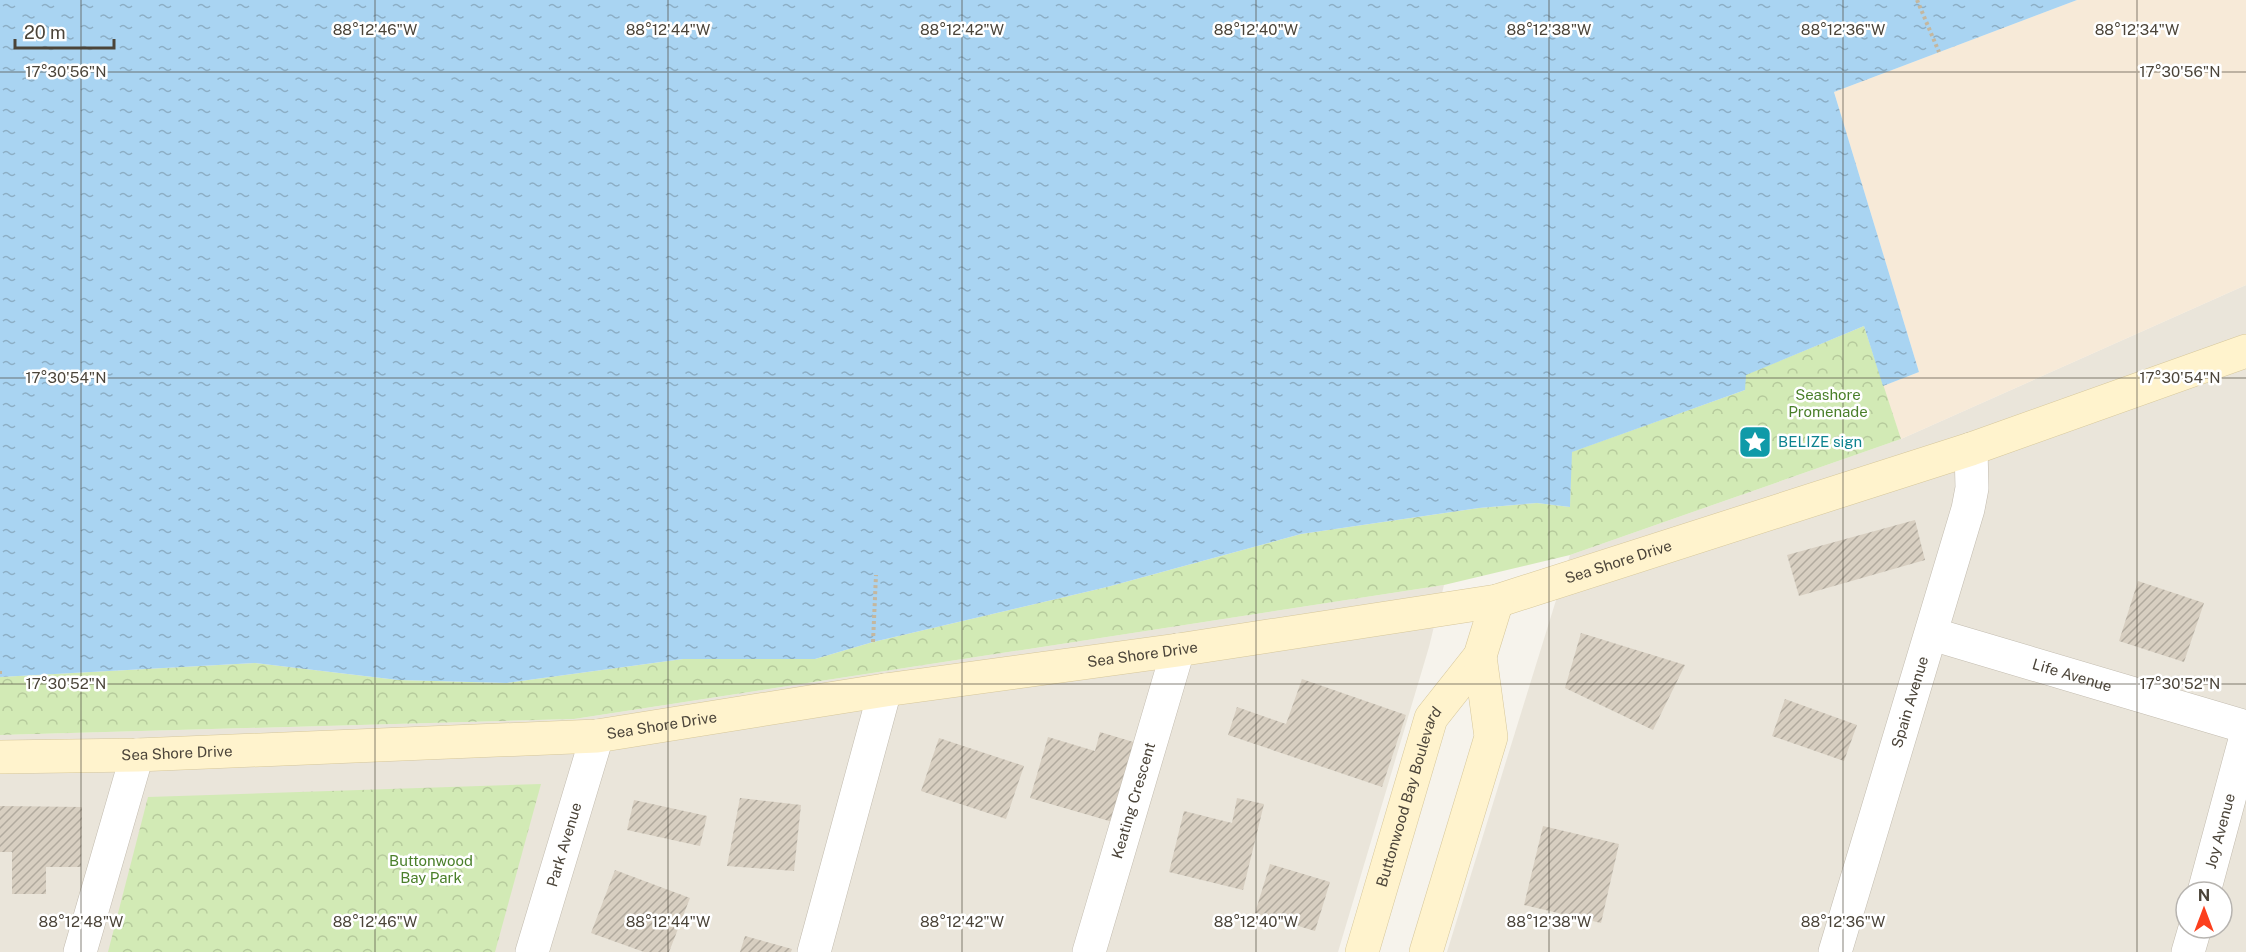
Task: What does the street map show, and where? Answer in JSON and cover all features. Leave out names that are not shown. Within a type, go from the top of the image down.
[{"type":"street","name":"Sea Shore Drive","points":[[0,757],[137,755],[597,736],[885,690],[1178,650],[1497,601],[1971,448],[2246,351]]},
{"type":"street","name":"Spain Avenue","points":[[1835,952],[1968,509],[1972,488],[1971,448]]},
{"type":"street","name":"Buttonwood Bay Boulevard","points":[[1362,952],[1431,718],[1480,656],[1497,601]]},
{"type":"street","name":"Life Avenue","points":[[1932,634],[2246,727]]},
{"type":"street","name":"Keating Crescent","points":[[1089,952],[1178,650]]},
{"type":"street","name":"Buttonwood Bay Boulevard","points":[[1426,952],[1491,737],[1480,656]]},
{"type":"street","points":[[814,952],[885,690]]},
{"type":"street","name":"Park Avenue","points":[[532,952],[597,736]]},
{"type":"street","name":"Joy Avenue","points":[[2207,880],[2246,736]]},
{"type":"street","points":[[80,952],[137,755]]},
{"type":"path","points":[[1917,0],[1939,52]]},
{"type":"path","points":[[873,642],[876,575]]},
{"type":"path","points":[[0,671],[0,677]]},
{"type":"shaded area","points":[[2077,0],[2246,0],[2246,285],[1901,439],[1883,386],[1919,372],[1834,92]]},
{"type":"shaded area","points":[[2246,285],[2246,952],[1447,952],[1570,555],[1901,439]]},
{"type":"shaded area","points":[[1444,585],[1429,647],[1338,952],[0,952],[0,735],[574,719]]},
{"type":"green space","name":"Seashore Promenade","points":[[1864,326],[1901,439],[1570,555],[1444,585],[574,719],[0,735],[0,677],[255,663],[398,680],[507,683],[683,659],[815,659],[873,642],[1107,587],[1301,534],[1479,508],[1537,503],[1570,507],[1571,452],[1745,390],[1745,375]]},
{"type":"green space","name":"Buttonwood Bay Park","points":[[541,784],[495,952],[108,952],[148,797]]},
{"type":"water","points":[[0,0],[2077,0],[1834,92],[1919,372],[1883,386],[1864,326],[1746,375],[1745,390],[1572,452],[1570,507],[1537,503],[1479,508],[1301,534],[1107,587],[873,642],[815,659],[683,659],[507,683],[398,680],[255,663],[0,677]]},
{"type":"building","points":[[1915,520],[1925,560],[1799,596],[1787,555]]},
{"type":"building","points":[[2138,581],[2204,603],[2184,662],[2119,641]]},
{"type":"building","points":[[1581,633],[1685,665],[1653,730],[1565,688]]},
{"type":"building","points":[[1302,679],[1406,715],[1382,787],[1228,735],[1237,707],[1286,724]]},
{"type":"building","points":[[1785,699],[1857,725],[1844,761],[1772,736]]},
{"type":"building","points":[[1100,732],[1140,744],[1116,823],[1030,798],[1048,737],[1095,751]]},
{"type":"building","points":[[939,738],[1024,766],[1006,819],[921,791]]},
{"type":"building","points":[[740,798],[801,805],[794,871],[727,866]]},
{"type":"building","points":[[1237,798],[1264,804],[1243,890],[1169,872],[1184,811],[1232,823]]},
{"type":"building","points":[[634,800],[707,816],[700,846],[627,830]]},
{"type":"building","points":[[0,806],[82,807],[81,867],[46,867],[46,894],[12,894],[12,852],[0,852]]},
{"type":"building","points":[[1543,826],[1619,844],[1601,923],[1524,905]]},
{"type":"building","points":[[1270,864],[1330,882],[1315,931],[1255,913]]},
{"type":"building","points":[[615,870],[690,898],[669,952],[644,952],[591,933]]},
{"type":"building","points":[[745,936],[792,949],[791,952],[740,952]]},
{"type":"place","name":"BELIZE sign","points":[[1755,442]]}]
